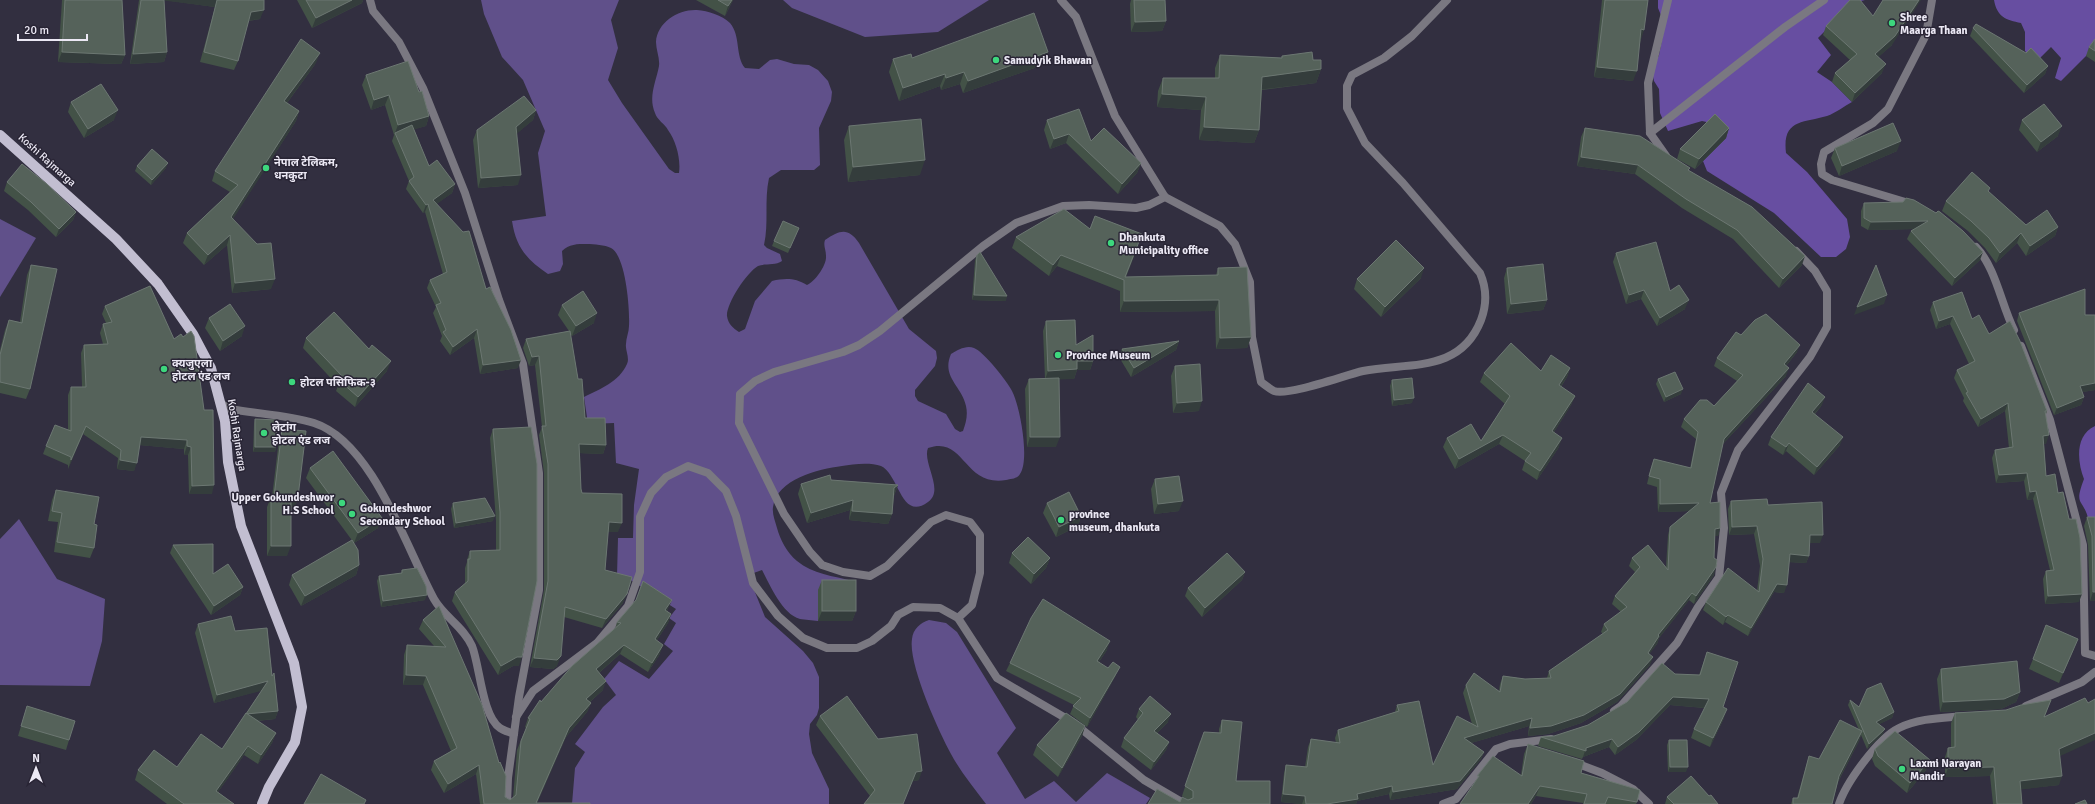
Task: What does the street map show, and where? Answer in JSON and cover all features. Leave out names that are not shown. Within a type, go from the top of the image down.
[{"type":"main road","name":"Koshi Rajmarga","points":[[0,135],[116,239],[158,284],[193,334],[211,368],[225,421],[228,462],[241,526],[294,663],[302,707],[295,742],[269,787],[262,804]]},
{"type":"street","points":[[370,0],[373,11],[399,42],[423,88],[465,193],[499,300],[523,364],[539,473],[539,590],[516,717],[508,778],[507,804]]},
{"type":"street","points":[[1061,0],[1076,17],[1115,116],[1164,197],[1220,226],[1235,244],[1250,282],[1252,337],[1261,382],[1275,391],[1295,389],[1380,367],[1420,366],[1444,359],[1466,344],[1478,328],[1486,300],[1485,285],[1480,273],[1403,183],[1365,143],[1347,108],[1347,86],[1352,75],[1384,58],[1412,36],[1447,0]]},
{"type":"street","points":[[1668,0],[1648,84],[1650,133],[1670,161],[1676,164]]},
{"type":"street","points":[[1650,133],[1785,27],[1824,0]]},
{"type":"street","points":[[1921,206],[1832,180],[1822,174],[1821,164],[1824,152],[1873,123],[1888,109],[1926,35],[1932,0]]},
{"type":"street","points":[[958,618],[972,605],[980,574],[980,535],[970,522],[961,518],[946,515],[931,522],[887,566],[870,576],[843,572],[822,565],[810,552],[784,514],[739,423],[740,394],[755,381],[774,372],[843,352],[860,345],[880,331],[961,263],[1016,223],[1040,213],[1063,206],[1089,205],[1136,208],[1164,197]]},
{"type":"street","points":[[1968,239],[1981,252],[1990,266],[2005,311],[2022,348],[2050,420],[2083,545],[2085,653],[2095,656]]},
{"type":"street","points":[[1608,714],[1621,706],[1677,643],[1698,607],[1719,577],[1724,528],[1721,493],[1738,450],[1810,357],[1827,327],[1827,291],[1815,271],[1789,244]]},
{"type":"street","points":[[220,403],[230,409],[315,423],[336,436],[355,454],[384,495],[435,601],[460,627],[472,646],[488,709],[499,728],[514,734]]},
{"type":"street","points":[[516,717],[533,691],[597,643],[628,606],[640,572],[640,517],[651,493],[666,477],[688,466],[708,473],[726,491],[736,516],[753,583],[778,616],[803,638],[827,648],[857,648],[872,641],[891,626],[898,615],[913,606],[940,608],[958,618],[996,678],[1074,723],[1144,780],[1185,804]]},
{"type":"street","points":[[2017,709],[2082,682],[2095,672]]},
{"type":"street","points":[[1839,804],[1864,760],[1898,728],[1916,722],[1937,718],[1973,716]]},
{"type":"street","points":[[1443,804],[1456,799],[1496,750],[1510,744],[1556,737]]},
{"type":"street","points":[[1510,744],[1538,751]]},
{"type":"street","points":[[1566,760],[1602,773],[1633,789],[1649,804]]},
{"type":"shaded area","points":[[481,0],[619,0],[611,20],[618,48],[608,80],[622,103],[669,169],[675,173],[679,173],[679,156],[676,145],[667,128],[656,115],[652,101],[659,66],[656,42],[657,35],[660,28],[670,18],[676,14],[690,10],[697,10],[715,14],[727,20],[736,34],[740,58],[745,68],[759,69],[770,60],[777,59],[794,64],[809,65],[818,70],[828,81],[832,92],[831,101],[819,128],[820,165],[814,170],[781,170],[769,178],[764,245],[780,254],[782,261],[779,263],[758,266],[753,269],[743,281],[733,296],[730,304],[727,316],[730,324],[739,332],[745,329],[755,301],[772,281],[790,279],[807,285],[810,283],[820,273],[825,264],[825,240],[839,232],[847,232],[851,234],[859,243],[909,329],[936,351],[937,358],[935,366],[915,390],[915,396],[918,401],[946,414],[955,429],[960,432],[963,431],[967,413],[966,406],[961,393],[950,375],[949,362],[951,354],[962,348],[968,347],[978,350],[989,361],[1001,374],[1012,391],[1021,420],[1024,446],[1023,467],[1019,476],[1016,478],[992,480],[981,476],[972,470],[958,454],[950,448],[940,446],[928,448],[927,454],[934,484],[934,491],[933,497],[919,507],[912,506],[906,502],[887,471],[881,466],[872,464],[832,467],[811,473],[790,483],[782,489],[776,497],[773,507],[773,515],[782,541],[793,558],[816,572],[853,581],[818,590],[818,621],[800,619],[788,611],[777,598],[762,570],[748,575],[765,617],[803,651],[813,663],[819,677],[819,708],[817,715],[810,724],[809,734],[812,753],[829,789],[829,804],[572,804],[575,768],[585,752],[575,744],[603,707],[616,695],[604,679],[619,661],[649,679],[673,651],[664,644],[676,623],[669,618],[676,609],[629,579],[617,576],[618,538],[633,538],[634,505],[639,469],[616,463],[614,423],[588,424],[584,397],[603,388],[614,380],[624,370],[628,362],[626,340],[629,328],[629,308],[624,272],[616,253],[611,248],[603,245],[580,244],[567,247],[562,251],[563,264],[560,271],[548,274],[523,252],[519,245],[512,221],[546,216],[538,153],[545,131],[523,80],[502,57],[484,14]]},
{"type":"shaded area","points":[[783,0],[989,0],[938,32],[865,37],[792,8]]},
{"type":"shaded area","points":[[1658,0],[1865,0],[1853,3],[1818,38],[1831,55],[1817,72],[1832,82],[1852,102],[1830,115],[1796,124],[1787,134],[1786,142],[1786,153],[1807,172],[1847,219],[1850,237],[1846,249],[1836,257],[1821,257],[1774,213],[1707,171],[1703,161],[1726,138],[1711,123],[1702,121],[1668,131],[1660,113],[1659,89],[1654,81],[1652,72],[1659,55],[1665,25],[1658,8]]},
{"type":"shaded area","points":[[1994,0],[2095,0],[2095,43],[2086,56],[2061,81],[2055,78],[2061,58],[2051,47],[2037,61],[2025,51],[2025,32],[2021,23],[2011,21],[2003,17],[1997,10]]},
{"type":"shaded area","points":[[0,219],[36,238],[0,297]]},
{"type":"shaded area","points":[[2095,426],[2095,522],[2089,522],[2085,509],[2079,499],[2079,494],[2084,479],[2080,464],[2079,449],[2088,430]]},
{"type":"shaded area","points":[[19,519],[57,579],[105,599],[102,641],[90,686],[0,685],[0,539]]},
{"type":"shaded area","points":[[929,620],[946,623],[957,632],[1016,728],[997,753],[1025,799],[1054,781],[1076,802],[1107,773],[1150,798],[1146,804],[986,804],[951,754],[932,714],[919,680],[912,650],[912,639],[914,632],[918,627]]},
{"type":"building","points":[[65,0],[122,0],[125,55],[62,52]]},
{"type":"building","points":[[141,0],[164,0],[167,52],[133,54]]},
{"type":"building","points":[[217,0],[264,0],[264,10],[251,12],[238,61],[204,52]]},
{"type":"building","points":[[306,0],[352,0],[316,18]]},
{"type":"building","points":[[718,0],[732,0],[728,6]]},
{"type":"building","points":[[1134,0],[1165,0],[1166,21],[1135,22]]},
{"type":"building","points":[[1605,0],[1648,0],[1644,30],[1641,29],[1637,71],[1597,67]]},
{"type":"building","points":[[1850,0],[1860,0],[1873,16],[1883,0],[1919,0],[1895,36],[1875,54],[1886,64],[1855,93],[1835,73],[1857,54],[1826,26]]},
{"type":"building","points":[[1034,13],[1048,52],[968,81],[964,72],[946,78],[945,74],[903,88],[893,59],[911,54],[912,58]]},
{"type":"building","points":[[1976,24],[2026,53],[2031,48],[2048,66],[2027,85],[1973,28]]},
{"type":"building","points":[[301,39],[320,53],[284,101],[299,111],[231,217],[257,244],[271,243],[275,279],[235,283],[230,235],[208,255],[187,233],[238,185],[215,171]]},
{"type":"building","points":[[2095,39],[2095,51],[2089,47]]},
{"type":"building","points":[[1312,52],[1313,60],[1321,60],[1321,69],[1262,77],[1259,130],[1204,127],[1206,97],[1162,94],[1163,78],[1219,78],[1220,55],[1282,58],[1282,56]]},
{"type":"building","points":[[408,61],[419,92],[422,91],[429,116],[398,125],[389,95],[374,100],[366,75]]},
{"type":"building","points":[[101,84],[118,110],[88,129],[71,102]]},
{"type":"building","points":[[524,96],[536,110],[516,127],[521,175],[481,178],[477,130]]},
{"type":"building","points":[[2044,104],[2062,126],[2041,142],[2022,120]]},
{"type":"building","points":[[1079,109],[1091,141],[1104,128],[1141,163],[1122,184],[1069,134],[1054,139],[1047,120]]},
{"type":"building","points":[[1715,114],[1729,128],[1699,159],[1680,149]]},
{"type":"building","points":[[921,119],[925,160],[853,167],[849,126]]},
{"type":"building","points":[[1893,123],[1901,141],[1842,166],[1835,148]]},
{"type":"building","points":[[412,125],[429,166],[437,160],[455,184],[433,200],[463,232],[469,231],[486,289],[490,287],[511,330],[521,360],[483,365],[477,329],[453,347],[443,332],[446,330],[436,305],[441,303],[430,280],[447,272],[428,204],[426,205],[409,181],[414,177],[395,133]]},
{"type":"building","points":[[1585,128],[1640,136],[1690,168],[1688,170],[1752,207],[1805,256],[1783,279],[1737,230],[1686,199],[1638,165],[1581,157]]},
{"type":"building","points":[[152,149],[168,163],[152,180],[137,166]]},
{"type":"building","points":[[22,164],[47,184],[76,212],[59,229],[31,202],[7,182]]},
{"type":"building","points":[[1972,172],[1990,188],[1988,191],[2026,225],[2047,210],[2058,227],[2030,246],[2021,233],[2000,253],[1989,238],[1946,201]]},
{"type":"building","points":[[1906,198],[1914,200],[1936,213],[1938,211],[1940,212],[1963,231],[1983,252],[1955,278],[1911,231],[1928,221],[1871,222],[1864,218],[1864,203],[1903,202]]},
{"type":"building","points":[[1064,209],[1090,229],[1095,216],[1142,234],[1125,277],[1218,275],[1218,268],[1247,267],[1251,337],[1220,338],[1219,300],[1124,301],[1124,280],[1061,255],[1053,265],[1016,237]]},
{"type":"building","points":[[783,221],[799,228],[790,248],[774,241]]},
{"type":"building","points":[[1396,240],[1424,268],[1385,307],[1357,279]]},
{"type":"building","points":[[1656,242],[1670,291],[1679,285],[1689,300],[1660,318],[1644,290],[1629,295],[1616,253]]},
{"type":"building","points":[[980,252],[1007,296],[974,295],[977,255]]},
{"type":"building","points":[[1543,264],[1547,300],[1511,304],[1507,268]]},
{"type":"building","points":[[31,265],[57,269],[30,389],[0,382],[0,355],[9,320],[22,323]]},
{"type":"building","points":[[1876,265],[1887,295],[1857,307]]},
{"type":"building","points":[[150,286],[174,339],[181,334],[183,337],[191,331],[194,336],[204,410],[213,410],[214,485],[192,486],[191,447],[187,446],[187,440],[141,437],[137,463],[120,460],[121,450],[86,426],[71,460],[71,457],[46,446],[55,425],[71,431],[71,387],[86,387],[84,345],[108,344],[103,324],[112,322],[105,306]]},
{"type":"building","points":[[2085,289],[2085,315],[2095,315],[2095,383],[2080,386],[2084,397],[2057,408],[2019,313]]},
{"type":"building","points":[[583,291],[597,313],[576,326],[562,305]]},
{"type":"building","points":[[1962,292],[1972,319],[1979,315],[1989,334],[2010,321],[2020,341],[2047,411],[2045,411],[2049,435],[2043,436],[2046,476],[2055,474],[2058,493],[2063,492],[2069,519],[2076,519],[2080,538],[2082,594],[2048,596],[2046,571],[2054,570],[2036,491],[2030,492],[2027,473],[1999,475],[1995,450],[2013,447],[2008,403],[1981,419],[1966,393],[1968,392],[1957,370],[1975,361],[1953,316],[1939,321],[1933,302]]},
{"type":"building","points":[[230,304],[245,326],[223,341],[209,318]]},
{"type":"building","points":[[334,312],[369,349],[372,345],[391,361],[358,397],[340,381],[343,377],[306,338]]},
{"type":"building","points":[[1766,314],[1800,345],[1784,364],[1789,368],[1724,439],[1710,503],[1720,502],[1720,528],[1715,529],[1714,558],[1717,560],[1716,567],[1696,596],[1692,593],[1658,635],[1659,636],[1648,653],[1653,657],[1620,694],[1584,715],[1551,726],[1530,728],[1532,718],[1464,738],[1484,752],[1460,781],[1393,792],[1392,786],[1357,794],[1358,799],[1327,804],[1306,804],[1305,796],[1283,794],[1286,765],[1307,767],[1311,739],[1340,743],[1338,730],[1399,711],[1397,705],[1419,701],[1433,765],[1457,716],[1478,727],[1466,685],[1474,673],[1500,692],[1503,676],[1525,679],[1551,678],[1549,671],[1608,630],[1604,624],[1627,607],[1615,596],[1640,567],[1632,558],[1648,545],[1668,570],[1670,527],[1699,503],[1660,504],[1660,479],[1649,476],[1654,459],[1691,468],[1698,432],[1684,419],[1700,400],[1707,400],[1714,406],[1743,375],[1717,358],[1736,332],[1741,335],[1755,320]]},
{"type":"building","points":[[1075,320],[1076,345],[1093,335],[1093,361],[1077,361],[1077,369],[1048,371],[1046,321]]},
{"type":"building","points":[[570,331],[578,379],[582,379],[585,418],[605,418],[606,445],[579,444],[582,493],[622,494],[622,523],[609,522],[605,570],[632,577],[627,594],[606,619],[565,607],[561,656],[557,660],[534,658],[548,581],[548,464],[542,426],[546,426],[539,356],[532,357],[526,339]]},
{"type":"building","points":[[1179,341],[1134,368],[1122,349]]},
{"type":"building","points":[[1511,343],[1541,371],[1551,355],[1570,368],[1559,385],[1575,396],[1552,431],[1562,438],[1540,471],[1525,461],[1531,453],[1503,435],[1459,459],[1447,438],[1471,424],[1481,441],[1510,396],[1484,373]]},
{"type":"building","points":[[1200,364],[1202,401],[1177,403],[1175,366]]},
{"type":"building","points":[[1675,372],[1683,389],[1666,397],[1658,379]]},
{"type":"building","points":[[1059,378],[1060,437],[1030,437],[1029,379]]},
{"type":"building","points":[[1412,378],[1414,398],[1394,400],[1392,380]]},
{"type":"building","points":[[1808,383],[1825,397],[1812,412],[1843,437],[1817,467],[1789,443],[1786,447],[1771,437]]},
{"type":"building","points":[[255,419],[277,420],[276,447],[255,447]]},
{"type":"building","points":[[531,427],[537,464],[537,581],[522,657],[517,657],[501,666],[455,592],[468,581],[468,559],[470,559],[470,551],[500,550],[500,512],[493,429]]},
{"type":"building","points":[[282,429],[306,431],[298,497],[291,497],[291,546],[271,546],[271,497],[274,497]]},
{"type":"building","name":"Upper Gokundeshwor H.S School","points":[[333,451],[382,518],[358,533],[310,468]]},
{"type":"building","points":[[830,475],[831,480],[898,485],[894,488],[892,514],[852,511],[853,500],[811,513],[801,484]]},
{"type":"building","points":[[1179,476],[1183,501],[1158,504],[1155,479]]},
{"type":"building","points":[[56,490],[99,497],[94,524],[97,525],[94,548],[57,542],[62,513],[52,511]]},
{"type":"building","points":[[1069,492],[1081,516],[1059,527],[1047,503]]},
{"type":"building","points":[[485,498],[495,516],[456,523],[453,503]]},
{"type":"building","points":[[1767,499],[1768,505],[1822,502],[1823,535],[1810,535],[1809,556],[1790,554],[1787,585],[1777,584],[1751,628],[1728,615],[1726,617],[1706,602],[1728,568],[1759,592],[1763,559],[1757,526],[1732,527],[1731,501]]},
{"type":"building","points":[[2087,517],[2095,517],[2095,592],[2093,592],[2092,536]]},
{"type":"building","points":[[1028,537],[1050,558],[1034,574],[1012,553]]},
{"type":"building","points":[[352,540],[358,550],[359,565],[305,596],[292,575]]},
{"type":"building","points":[[213,544],[213,574],[228,564],[243,587],[214,606],[173,545]]},
{"type":"building","points":[[1227,553],[1245,572],[1205,608],[1188,588]]},
{"type":"building","points":[[417,568],[426,586],[427,595],[383,601],[379,576],[402,573],[402,570]]},
{"type":"building","points":[[822,580],[856,580],[856,611],[822,611]]},
{"type":"building","points":[[643,581],[672,600],[665,610],[671,614],[655,639],[663,645],[652,663],[624,645],[596,669],[606,681],[586,699],[591,703],[569,728],[536,803],[590,804],[484,804],[479,765],[448,784],[434,761],[457,748],[426,676],[406,675],[407,645],[446,647],[423,620],[439,606],[482,705],[499,763],[500,762],[506,776],[505,797],[510,800],[516,795],[521,741],[530,719],[528,718],[540,700],[541,702],[572,666],[621,623],[617,622],[636,600]]},
{"type":"building","points":[[1043,599],[1110,641],[1097,661],[1108,668],[1113,662],[1120,667],[1090,718],[1073,706],[1081,698],[1010,663],[1031,618]]},
{"type":"building","points":[[231,616],[235,631],[267,628],[272,676],[274,673],[278,711],[246,714],[268,681],[217,695],[198,624]]},
{"type":"building","points":[[2046,625],[2078,639],[2063,673],[2033,659]]},
{"type":"building","points":[[1707,652],[1738,662],[1723,707],[1727,709],[1713,738],[1694,729],[1709,699],[1673,697],[1639,732],[1618,747],[1612,739],[1586,748],[1586,751],[1541,737],[1554,736],[1588,725],[1627,702],[1662,663],[1675,674],[1700,675]]},
{"type":"building","points":[[2017,661],[2020,692],[2004,699],[1943,702],[1941,669]]},
{"type":"building","points":[[1881,683],[1894,712],[1876,722],[1885,729],[1869,744],[1850,700],[1859,707],[1867,689]]},
{"type":"building","points":[[847,696],[878,739],[917,734],[922,771],[916,772],[903,804],[864,804],[875,790],[820,716]]},
{"type":"building","points":[[1150,696],[1171,714],[1154,731],[1169,742],[1154,762],[1124,738],[1143,713],[1139,709]]},
{"type":"building","points":[[2085,698],[2088,703],[2095,699],[2095,733],[2059,749],[2062,776],[2020,781],[2022,804],[1997,804],[1994,767],[1948,768],[1948,748],[1955,747],[1955,713],[2006,710],[2021,705],[2051,700],[2044,717]]},
{"type":"building","points":[[27,706],[75,721],[69,740],[21,726]]},
{"type":"building","points":[[246,713],[276,733],[261,755],[248,746],[216,791],[234,804],[184,804],[138,770],[154,750],[177,767],[201,734],[222,749]]},
{"type":"building","points":[[1066,713],[1085,726],[1062,768],[1037,745]]},
{"type":"building","points":[[1222,720],[1242,722],[1236,781],[1270,781],[1270,804],[1148,804],[1157,789],[1180,802],[1182,797],[1188,800],[1193,798],[1193,791],[1185,786],[1204,732],[1221,733]]},
{"type":"building","points":[[1840,720],[1862,731],[1839,776],[1832,804],[1793,804],[1793,798],[1798,798],[1809,756],[1819,759]]},
{"type":"building","points":[[1895,731],[1930,760],[1910,783],[1878,756],[1875,749]]},
{"type":"building","points":[[1669,740],[1687,740],[1688,767],[1670,767]]},
{"type":"building","points":[[1528,744],[1584,761],[1581,773],[1640,790],[1637,802],[1608,797],[1605,804],[1584,804],[1587,794],[1540,786],[1528,804],[1460,804],[1479,776],[1477,776],[1493,756],[1522,776]]},
{"type":"building","points":[[321,774],[366,800],[364,804],[304,804]]},
{"type":"building","points":[[1691,776],[1709,796],[1711,795],[1718,804],[1674,804],[1667,797]]},
{"type":"building","points":[[2085,800],[2087,804],[2075,804]]},
{"type":"place","name":"Shree Maarga Thaan","points":[[1892,23]]},
{"type":"place","name":"Samudyik Bhawan","points":[[996,60]]},
{"type":"place","name":"नेपाल टेलिकम, धनकुटा","points":[[266,168]]},
{"type":"place","name":"Dhankuta Municipality office","points":[[1111,243]]},
{"type":"place","name":"Province Museum","points":[[1058,355]]},
{"type":"place","name":"क्यजुएला होटल एंड लज","points":[[164,369]]},
{"type":"place","name":"होटल पसिफिक-३","points":[[292,382]]},
{"type":"place","name":"लेटांग होटल एंड लज","points":[[264,433]]},
{"type":"place","name":"Upper Gokundeshwor H.S School","points":[[342,503]]},
{"type":"place","name":"Gokundeshwor Secondary School","points":[[352,514]]},
{"type":"place","name":"province museum, dhankuta","points":[[1061,520]]},
{"type":"place","name":"Laxmi Narayan Mandir","points":[[1902,769]]}]
